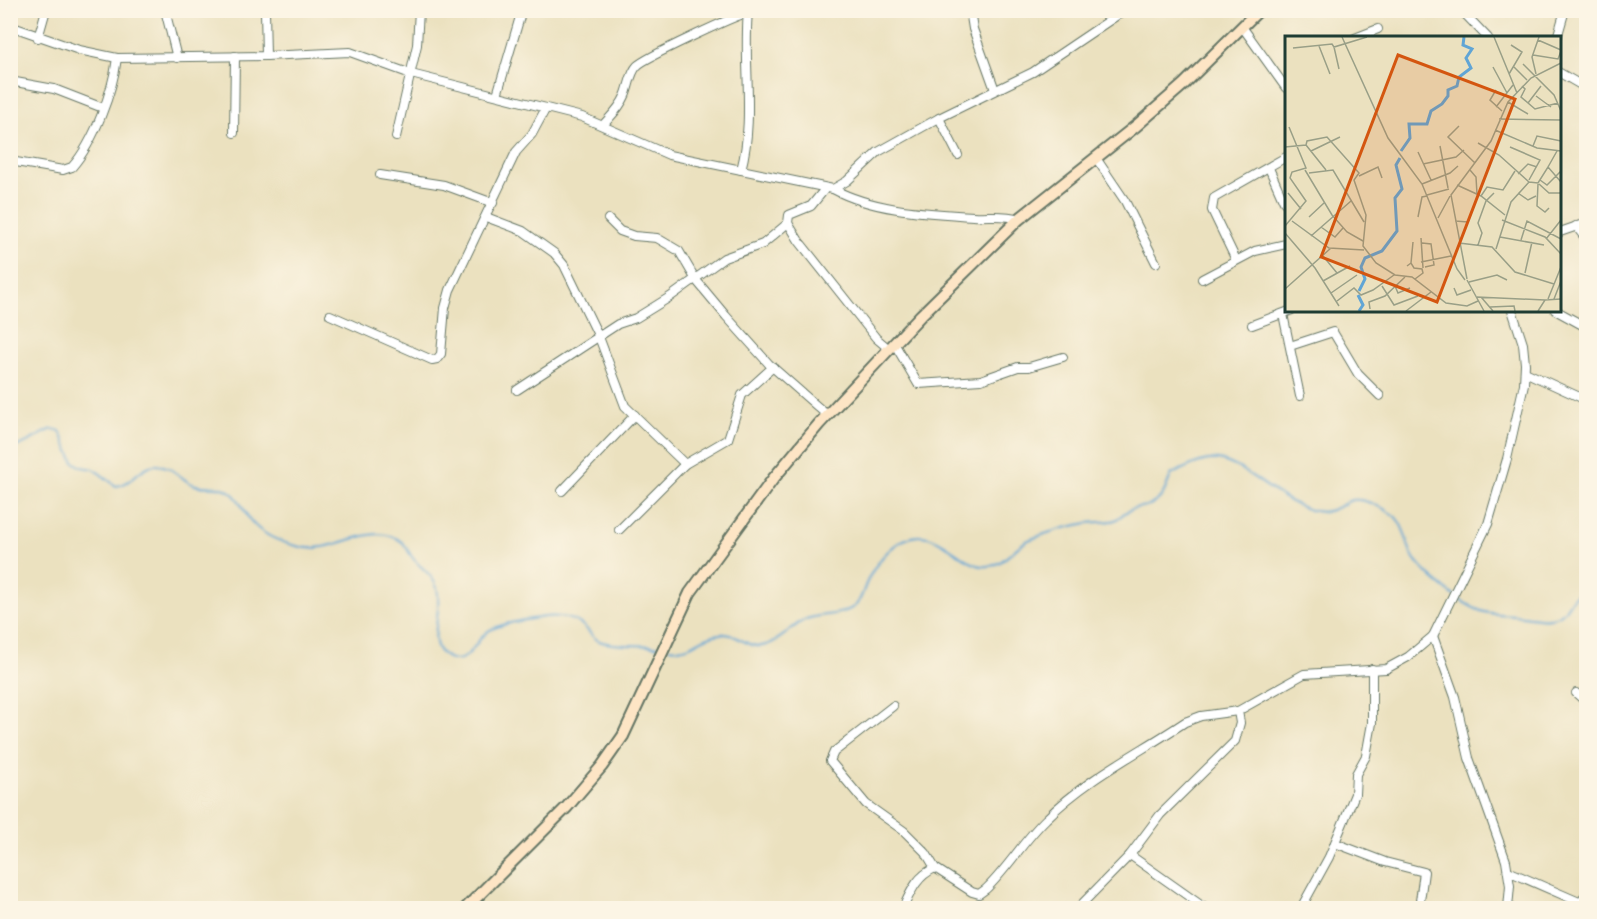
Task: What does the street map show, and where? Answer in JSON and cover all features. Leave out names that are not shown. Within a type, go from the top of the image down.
[{"type":"main road","points":[[466,909],[567,807],[602,766],[623,736],[690,592],[793,454],[827,415],[892,346],[1019,219],[1183,85],[1259,10]]},
{"type":"street","points":[[38,38],[46,10]]},
{"type":"street","points":[[165,10],[177,58]]},
{"type":"street","points":[[265,10],[266,56]]},
{"type":"street","points":[[396,137],[411,74],[419,10]]},
{"type":"street","points":[[497,94],[522,10]]},
{"type":"street","points":[[970,10],[973,29],[995,90]]},
{"type":"street","points":[[1063,357],[1041,364],[1018,367],[981,380],[918,384],[892,346],[876,338],[799,241],[788,223],[789,215],[811,206],[829,189],[847,181],[878,152],[939,117],[1033,72],[1125,10]]},
{"type":"street","points":[[1558,36],[1565,10]]},
{"type":"street","points":[[1462,11],[1486,36]]},
{"type":"street","points":[[603,125],[621,104],[637,66],[684,39],[716,28],[736,15],[748,12],[746,45],[748,137],[741,170]]},
{"type":"street","points":[[10,26],[38,38],[117,58],[266,56],[350,52],[411,74],[497,94],[603,125],[669,155],[792,179],[829,189],[854,200],[897,208],[945,214],[1008,215],[1019,219]]},
{"type":"street","points":[[1243,28],[1285,85]]},
{"type":"street","points":[[1360,36],[1378,29]]},
{"type":"street","points":[[234,133],[235,56]]},
{"type":"street","points":[[10,161],[63,170],[72,168],[89,140],[103,108],[114,78],[117,58]]},
{"type":"street","points":[[1561,74],[1587,88]]},
{"type":"street","points":[[10,81],[54,89],[103,108]]},
{"type":"street","points":[[330,315],[432,360],[437,359],[441,354],[450,290],[516,152],[532,134],[546,108]]},
{"type":"street","points":[[939,117],[958,155]]},
{"type":"street","points":[[1096,158],[1125,201],[1156,263]]},
{"type":"street","points":[[1236,260],[1211,204],[1222,191],[1285,158]]},
{"type":"street","points":[[1269,168],[1284,201]]},
{"type":"street","points":[[380,175],[444,185],[493,203]]},
{"type":"street","points":[[486,217],[522,231],[554,253],[564,265],[599,337],[625,406],[686,464]]},
{"type":"street","points":[[608,219],[620,231],[634,236],[657,238],[669,243],[679,251],[696,280],[773,367],[827,415]]},
{"type":"street","points":[[517,390],[618,324],[636,318],[696,280],[724,258],[763,244],[788,223]]},
{"type":"street","points":[[1561,232],[1587,223]]},
{"type":"street","points":[[1576,226],[1587,239]]},
{"type":"street","points":[[1202,279],[1236,260],[1285,245]]},
{"type":"street","points":[[1252,325],[1287,312],[1290,346],[1300,396]]},
{"type":"street","points":[[893,706],[834,752],[830,762],[867,804],[898,826],[926,853],[935,868],[979,894],[1004,872],[1044,820],[1097,775],[1185,722],[1201,716],[1238,711],[1304,674],[1386,669],[1408,657],[1433,636],[1451,604],[1488,524],[1507,459],[1525,372],[1523,344],[1513,312]]},
{"type":"street","points":[[1559,312],[1587,327]]},
{"type":"street","points":[[1290,346],[1334,332],[1358,374],[1380,396]]},
{"type":"street","points":[[620,530],[686,464],[728,439],[742,394],[773,367]]},
{"type":"street","points":[[1525,372],[1587,400]]},
{"type":"street","points":[[562,491],[635,415]]},
{"type":"street","points":[[1433,636],[1455,697],[1469,758],[1501,843],[1508,871],[1508,909]]},
{"type":"street","points":[[1301,909],[1316,885],[1353,802],[1356,774],[1362,766],[1372,723],[1372,669]]},
{"type":"street","points":[[1576,693],[1587,702]]},
{"type":"street","points":[[1078,909],[1130,855],[1160,815],[1235,741],[1240,723],[1238,711]]},
{"type":"street","points":[[1335,843],[1385,862],[1424,872],[1419,909]]},
{"type":"street","points":[[1130,855],[1204,909]]},
{"type":"street","points":[[903,909],[917,880],[924,873],[935,868]]},
{"type":"street","points":[[1508,871],[1584,904],[1587,894]]},
{"type":"waterway","points":[[10,448],[22,445],[53,429],[60,431],[74,462],[82,467],[94,469],[116,486],[127,482],[149,466],[165,466],[195,485],[220,487],[229,491],[260,530],[280,541],[301,547],[326,546],[378,534],[391,536],[404,544],[412,557],[435,583],[438,598],[435,637],[441,653],[448,658],[462,659],[490,630],[513,622],[549,617],[561,617],[577,622],[585,627],[595,639],[602,642],[660,647]]},
{"type":"waterway","points":[[669,648],[684,648],[720,634],[732,636],[754,646],[766,645],[804,620],[851,609],[861,598],[878,562],[890,549],[904,540],[922,536],[931,538],[974,564],[990,566],[1002,561],[1024,542],[1031,539],[1073,526],[1112,521],[1132,509],[1152,504],[1162,495],[1171,475],[1194,464],[1212,460],[1230,464],[1290,501],[1315,511],[1329,511],[1354,500],[1365,501],[1383,508],[1401,524],[1412,555],[1422,568],[1455,597],[1481,611],[1549,618],[1562,614],[1575,596],[1586,590]]}]
